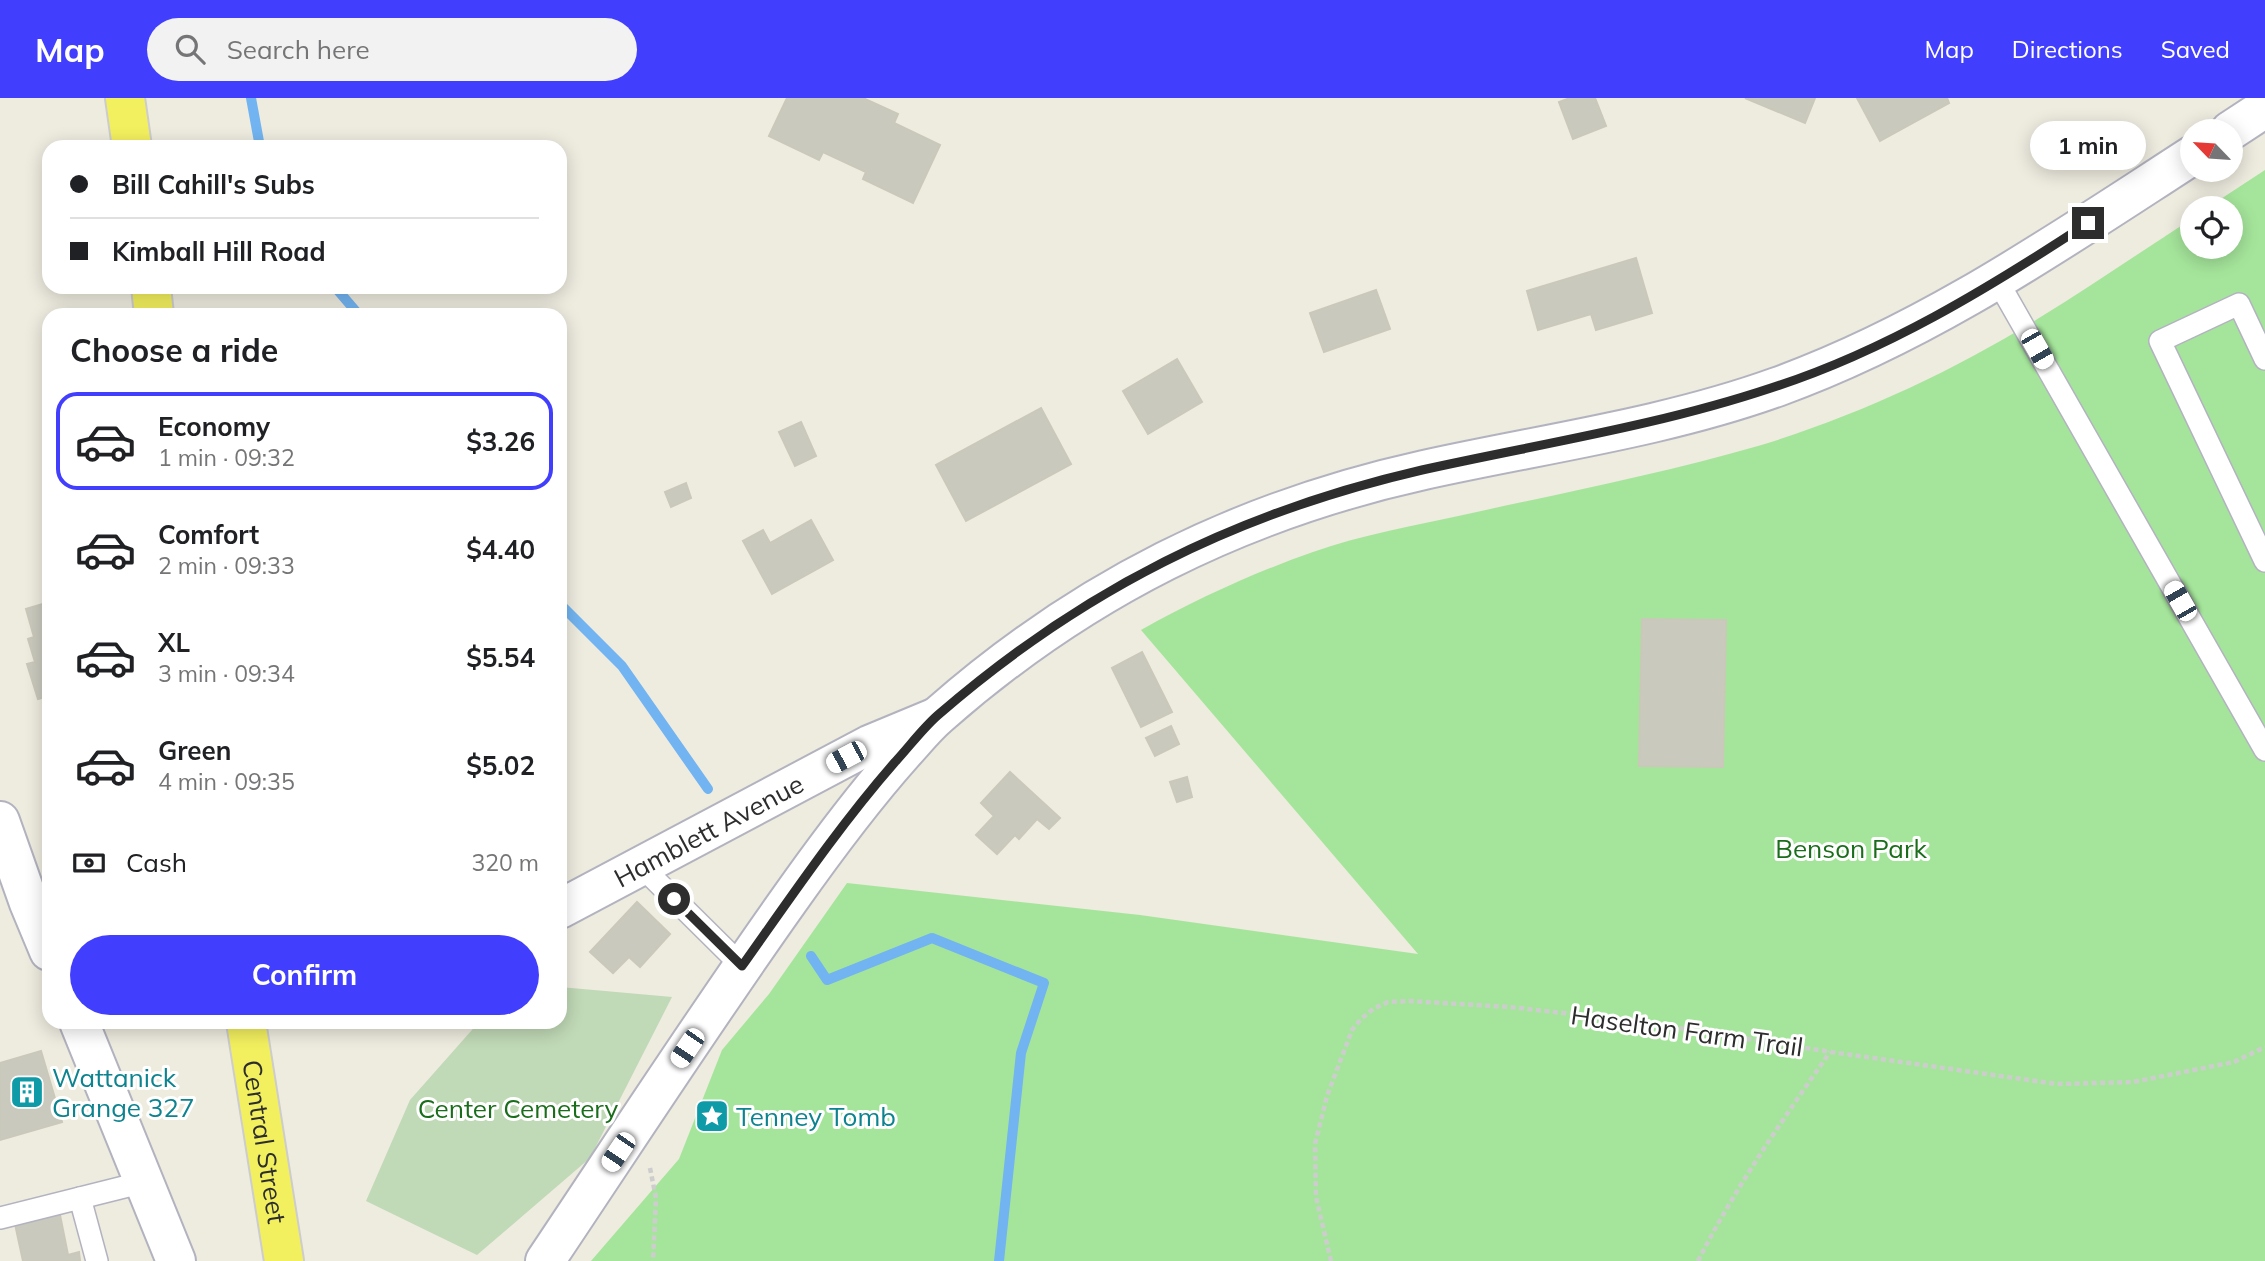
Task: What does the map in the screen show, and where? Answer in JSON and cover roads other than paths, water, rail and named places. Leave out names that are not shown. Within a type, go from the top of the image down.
[{"type":"main road","points":[[125,98],[131,140]]},
{"type":"main road","name":"Central Street","points":[[247,1029],[284,1261]]},
{"type":"street","points":[[2244,122],[2265,108]]},
{"type":"street","points":[[545,1261],[742,966],[871,789],[934,718],[1050,627],[1118,585],[1189,548],[1264,517],[1420,471],[1698,411],[1776,387],[1852,356],[1997,280],[2180,163]]},
{"type":"street","name":"Hamblett Avenue","points":[[567,905],[869,745],[934,718]]},
{"type":"street","points":[[0,821],[12,889],[42,939]]},
{"type":"street","points":[[82,1029],[176,1261]]},
{"type":"lane","points":[[1997,280],[2262,739]]},
{"type":"lane","points":[[2265,359],[2239,304],[2160,341],[2265,561]]},
{"type":"lane","points":[[640,865],[742,966]]},
{"type":"lane","points":[[0,1218],[144,1182]]},
{"type":"lane","points":[[80,1198],[97,1261]]},
{"type":"waterway","points":[[251,98],[259,140]]},
{"type":"waterway","points":[[341,294],[353,308]]},
{"type":"waterway","points":[[567,611],[622,666],[708,789]]},
{"type":"waterway","points":[[811,956],[827,980],[932,938],[1044,983],[1021,1053],[999,1261]]},
{"type":"place","name":"Wattanick Grange 327","points":[[27,1092]]},
{"type":"place","name":"Tenney Tomb","points":[[712,1116]]},
{"type":"park label","name":"Benson Park","points":[[1851,848]]},
{"type":"park label","name":"Center Cemetery","points":[[518,1108]]}]
